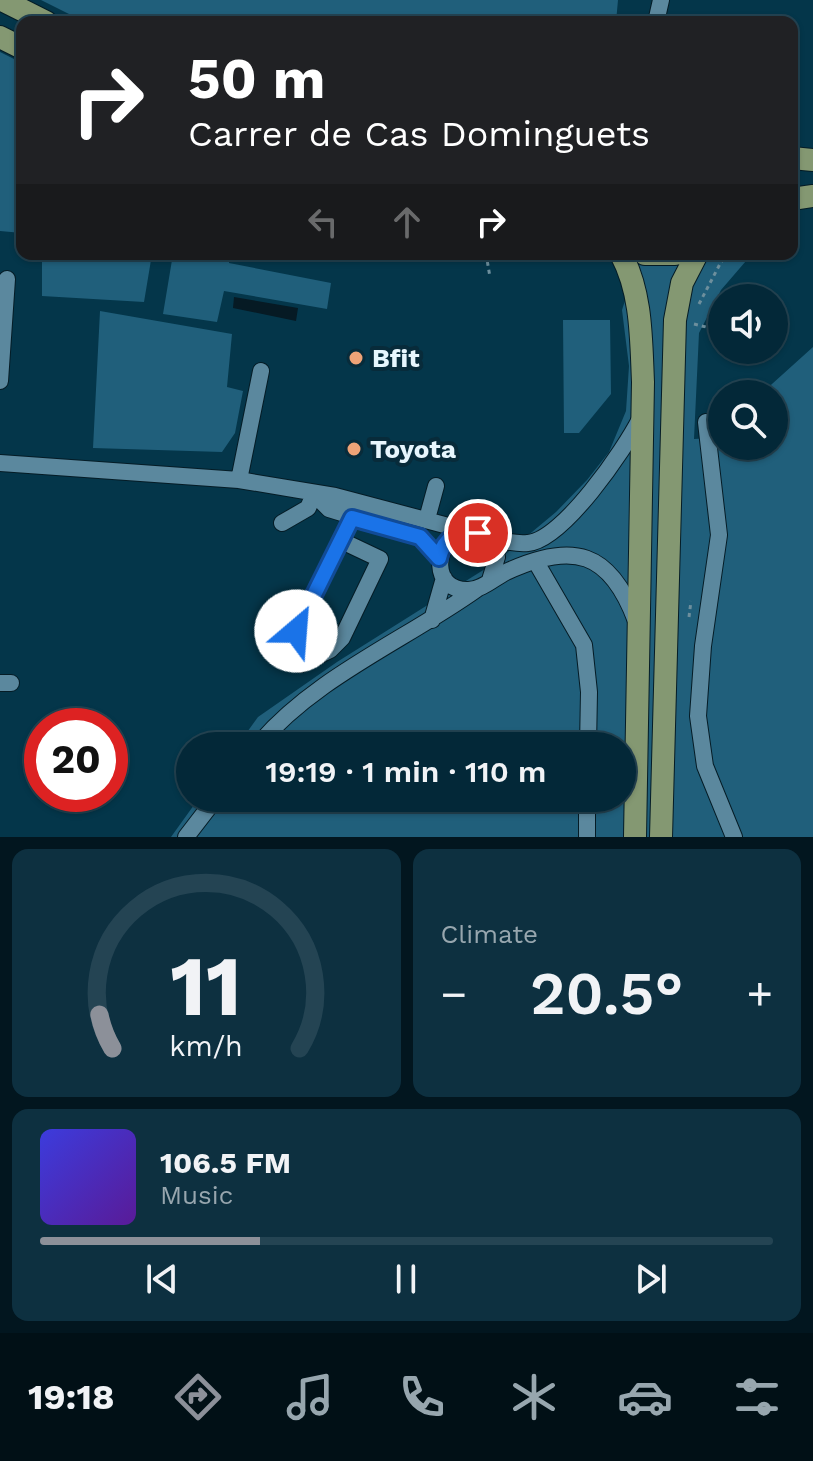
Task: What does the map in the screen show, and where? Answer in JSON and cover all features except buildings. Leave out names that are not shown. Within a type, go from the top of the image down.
[{"type":"main road","points":[[2,0],[34,16]]},
{"type":"main road","points":[[624,260],[631,275],[639,315],[642,414],[635,837]]},
{"type":"main road","points":[[661,837],[675,320],[682,283],[694,260]]},
{"type":"street","points":[[0,381],[7,279]]},
{"type":"street","points":[[239,480],[261,371]]},
{"type":"street","points":[[439,558],[446,541],[462,532],[529,544],[545,536],[604,478],[642,414]]},
{"type":"street","points":[[706,422],[719,535],[703,646],[698,716],[705,766],[734,837]]},
{"type":"street","points":[[0,463],[239,480],[427,519],[478,534],[497,557],[484,584],[432,620],[321,687],[269,732]]},
{"type":"street","points":[[427,519],[436,486]]},
{"type":"street","points":[[314,494],[329,509],[420,537],[439,558],[444,578],[432,620]]},
{"type":"street","points":[[282,523],[308,508],[314,494]]},
{"type":"street","points":[[342,541],[380,559],[342,638],[330,650],[301,664],[296,631],[352,518]]},
{"type":"street","points":[[444,578],[462,590],[536,562],[567,556],[598,563],[617,579],[638,626]]},
{"type":"street","points":[[536,562],[584,645],[589,692],[588,732]]},
{"type":"street","points":[[186,837],[205,812]]},
{"type":"street","points":[[587,812],[587,837]]},
{"type":"path","points":[[487,260],[490,277]]},
{"type":"path","points":[[694,336],[699,304],[723,260]]},
{"type":"path","points":[[696,324],[708,327]]},
{"type":"path","points":[[689,620],[692,597]]},
{"type":"shaded area","points":[[41,0],[618,0],[617,16],[73,16]]},
{"type":"shaded area","points":[[0,52],[16,60],[16,232],[0,231]]},
{"type":"shaded area","points":[[42,260],[151,260],[144,302],[42,296]]},
{"type":"shaded area","points":[[172,260],[229,260],[229,263],[331,283],[327,309],[224,291],[217,322],[163,314]]},
{"type":"shaded area","points":[[638,260],[747,260],[726,284],[708,284],[708,315],[699,333],[694,439],[708,438],[708,460],[788,460],[788,380],[776,380],[813,347],[813,837],[171,837],[189,812],[636,812],[636,732],[247,732],[258,717],[337,662],[496,562],[556,512],[609,452],[626,411],[629,366],[622,310]]},
{"type":"shaded area","points":[[234,297],[298,308],[296,321],[233,308]]},
{"type":"shaded area","points":[[100,311],[232,334],[227,387],[243,391],[235,433],[222,452],[93,448]]},
{"type":"shaded area","points":[[563,320],[610,320],[611,394],[579,433],[564,433]]},
{"type":"place","name":"Bfit","points":[[356,358]]},
{"type":"place","name":"Toyota","points":[[354,449]]},
{"type":"route","points":[[296,631],[352,518],[420,537],[439,558],[441,549],[453,535],[478,533]]}]
